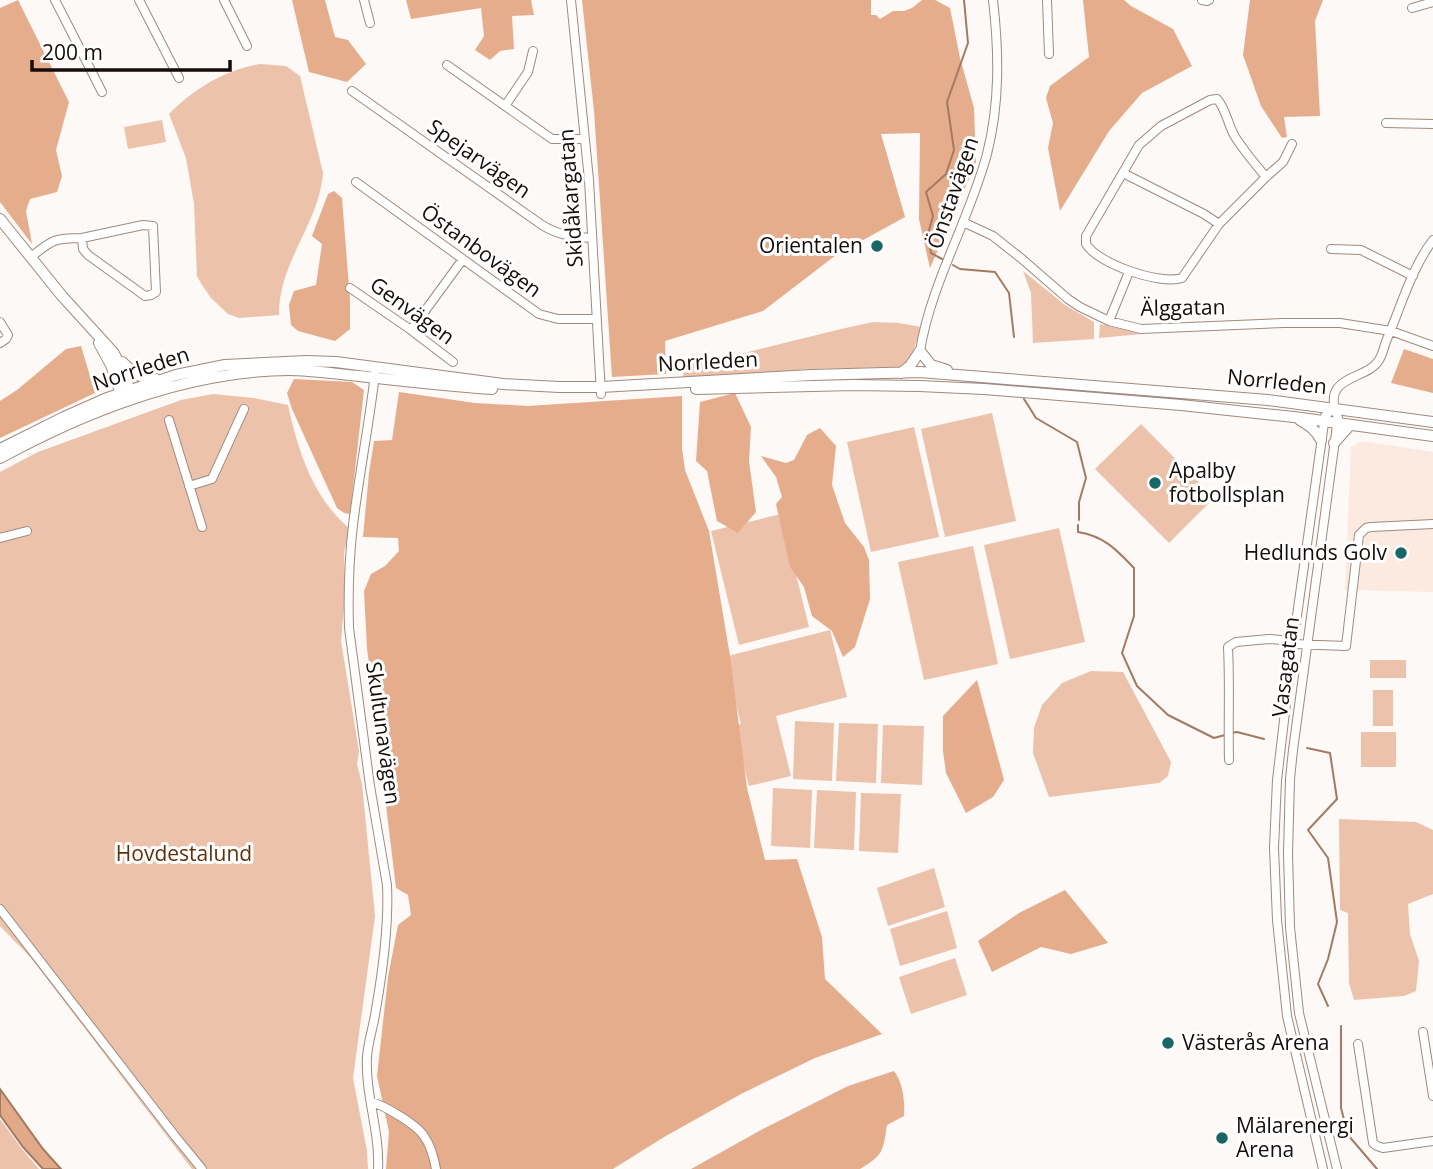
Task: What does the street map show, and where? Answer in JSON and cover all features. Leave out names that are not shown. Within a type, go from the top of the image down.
[{"type":"main road","points":[[0,219],[92,331],[135,375],[142,379],[161,379]]},
{"type":"main road","points":[[92,331],[111,365],[121,396]]},
{"type":"main road","points":[[919,386],[920,351]]},
{"type":"main road","points":[[901,373],[910,366],[920,351]]},
{"type":"main road","points":[[920,351],[931,365],[956,370],[963,375]]},
{"type":"main road","points":[[113,352],[127,377],[128,383],[121,396]]},
{"type":"main road","name":"Norrleden","points":[[0,449],[64,417],[161,379],[225,365],[254,362],[336,362],[375,373]]},
{"type":"main road","name":"Norrleden","points":[[0,458],[121,396],[252,373],[291,370],[375,373],[491,389],[560,393],[812,375],[920,372],[1195,393],[1433,422]]},
{"type":"main road","name":"Norrleden","points":[[601,390],[919,386],[1181,405],[1337,422],[1433,436]]},
{"type":"main road","points":[[1294,417],[1311,426],[1318,432],[1321,440]]},
{"type":"main road","points":[[1334,443],[1350,425]]},
{"type":"street","points":[[55,0],[102,92]]},
{"type":"street","points":[[139,0],[179,78]]},
{"type":"street","points":[[224,0],[247,46]]},
{"type":"street","points":[[364,0],[370,23]]},
{"type":"street","name":"Skidåkargatan","points":[[571,0],[589,180],[601,390]]},
{"type":"street","name":"Önstavägen","points":[[920,351],[926,320],[986,156],[993,126],[998,73],[993,0]]},
{"type":"street","points":[[1047,0],[1049,54]]},
{"type":"street","points":[[1202,0],[1209,0]]},
{"type":"street","points":[[1412,8],[1433,2]]},
{"type":"street","points":[[505,106],[528,72],[533,51]]},
{"type":"street","points":[[447,65],[552,139],[584,139]]},
{"type":"street","name":"Spejarvägen","points":[[352,91],[542,225],[565,235],[592,238]]},
{"type":"street","points":[[1266,177],[1235,137],[1222,104],[1217,99],[1210,100],[1161,126],[1139,145],[1086,236],[1086,244],[1100,258],[1129,272],[1178,280],[1219,224],[1283,162],[1292,144]]},
{"type":"street","points":[[1386,124],[1433,124]]},
{"type":"street","points":[[1123,173],[1219,224]]},
{"type":"street","name":"Östanbovägen","points":[[355,183],[539,314],[558,319],[596,319]]},
{"type":"street","name":"Älggatan","points":[[963,222],[993,236],[1068,299],[1109,321],[1141,329],[1340,323],[1391,331],[1433,346]]},
{"type":"street","points":[[31,257],[53,240],[64,237],[82,237],[144,225],[153,226],[156,292],[145,296],[88,255],[83,249],[82,237]]},
{"type":"street","points":[[1334,408],[1336,391],[1343,383],[1378,362],[1413,275],[1433,240]]},
{"type":"street","points":[[1331,249],[1361,250],[1413,275]]},
{"type":"street","points":[[411,330],[463,259]]},
{"type":"street","points":[[1109,321],[1129,272]]},
{"type":"street","name":"Genvägen","points":[[350,288],[453,362]]},
{"type":"street","points":[[0,322],[8,335],[0,343]]},
{"type":"street","name":"Skultunavägen","points":[[375,373],[353,523],[348,608],[370,786],[388,902],[386,938],[368,1053],[367,1079],[378,1144],[378,1169]]},
{"type":"street","name":"Vasagatan","points":[[1323,1169],[1287,1016],[1277,920],[1275,848],[1277,780],[1293,644],[1325,416],[1334,408],[1338,418],[1290,779],[1288,853],[1290,927],[1302,1030],[1337,1169]]},
{"type":"street","points":[[189,486],[212,479],[244,409]]},
{"type":"street","points":[[169,420],[202,527]]},
{"type":"street","points":[[1293,644],[1346,646],[1359,535],[1362,531],[1371,527],[1433,524]]},
{"type":"street","points":[[0,538],[27,531]]},
{"type":"street","name":"Vasagatan","points":[[1229,760],[1228,647],[1236,642],[1269,639],[1293,644]]},
{"type":"street","points":[[0,909],[202,1169]]},
{"type":"street","points":[[1423,1032],[1433,1096]]},
{"type":"street","points":[[1358,1044],[1373,1143],[1383,1148],[1433,1142]]},
{"type":"street","points":[[371,1102],[387,1108],[424,1136],[433,1153],[436,1169]]},
{"type":"shaded area","points":[[18,0],[69,102],[56,150],[62,176],[57,192],[30,199],[26,211],[32,244],[0,202],[0,8]]},
{"type":"shaded area","points":[[292,0],[325,0],[335,37],[348,40],[366,64],[347,82],[309,72]]},
{"type":"shaded area","points":[[406,0],[531,0],[534,15],[512,16],[514,49],[500,51],[490,60],[475,50],[484,36],[481,8],[411,19]]},
{"type":"shaded area","points":[[582,0],[871,0],[871,15],[880,19],[893,11],[912,8],[922,0],[935,0],[950,8],[974,108],[976,163],[930,268],[919,219],[920,133],[881,134],[905,217],[836,255],[763,311],[665,341],[666,374],[612,377],[594,111]]},
{"type":"shaded area","points":[[1083,0],[1124,0],[1173,29],[1192,66],[1142,93],[1109,131],[1060,211],[1048,148],[1053,123],[1046,98],[1050,86],[1089,57]]},
{"type":"shaded area","points":[[1250,0],[1323,0],[1315,21],[1320,116],[1284,117],[1287,137],[1282,138],[1261,106],[1243,55]]},
{"type":"shaded area","points":[[334,191],[342,198],[350,300],[350,329],[335,341],[298,331],[291,325],[289,305],[294,291],[316,285],[322,244],[312,236],[328,194]]},
{"type":"shaded area","points":[[81,346],[95,393],[0,438],[0,401],[66,349]]},
{"type":"shaded area","points":[[1404,349],[1433,359],[1433,393],[1391,383]]},
{"type":"shaded area","points":[[294,379],[352,382],[364,390],[350,514],[337,508],[292,409],[287,393]]},
{"type":"shaded area","points":[[399,392],[475,403],[528,406],[682,396],[682,448],[685,470],[709,531],[730,656],[747,788],[765,860],[797,859],[822,937],[825,979],[882,1034],[815,1058],[741,1094],[613,1169],[386,1169],[389,1132],[377,1076],[388,977],[398,925],[411,915],[408,895],[396,888],[367,648],[364,591],[371,574],[385,566],[399,551],[398,538],[363,537],[374,441],[392,440]]},
{"type":"shaded area","points":[[735,393],[751,427],[749,461],[756,512],[738,533],[717,521],[707,471],[696,461],[700,402]]},
{"type":"shaded area","points":[[820,428],[836,446],[832,485],[845,523],[864,547],[869,560],[870,599],[855,647],[843,657],[832,631],[812,616],[804,587],[790,567],[776,504],[782,497],[776,477],[761,456],[786,463],[794,460],[807,435]]},
{"type":"shaded area","points":[[1362,441],[1433,452],[1433,592],[1345,590],[1351,447]]},
{"type":"shaded area","points":[[977,680],[1004,780],[993,797],[966,813],[946,773],[943,716]]},
{"type":"shaded area","points":[[1065,890],[1108,943],[1071,954],[1041,947],[992,972],[978,941],[1019,913]]},
{"type":"shaded area","points":[[894,1071],[903,1092],[904,1116],[887,1125],[881,1152],[860,1169],[691,1169],[848,1086]]},
{"type":"shaded area","points":[[0,1089],[43,1149],[61,1169],[43,1169],[23,1147],[0,1115]]},
{"type":"green space","points":[[260,64],[286,66],[300,76],[323,173],[314,209],[285,278],[279,315],[239,318],[228,314],[211,298],[197,276],[194,204],[186,158],[169,114],[210,82],[234,71]]},
{"type":"green space","points":[[162,120],[166,142],[128,149],[124,127]]},
{"type":"green space","points":[[1023,271],[1065,305],[1094,322],[1094,339],[1033,343],[1031,293]]},
{"type":"green space","points":[[873,322],[921,327],[912,360],[900,367],[810,369],[683,378],[684,364],[728,357]]},
{"type":"green space","points":[[1100,324],[1142,334],[1099,338]]},
{"type":"green space","name":"Hovdestalund","points":[[213,394],[288,405],[309,473],[326,503],[350,529],[344,552],[345,595],[341,641],[359,751],[357,764],[362,784],[375,916],[353,1078],[368,1169],[192,1169],[31,958],[0,926],[0,472],[38,452],[181,400]]},
{"type":"green space","points":[[992,413],[1016,521],[945,537],[921,429]]},
{"type":"green space","name":"Apalby fotbollsplan","points":[[1141,424],[1214,498],[1169,543],[1095,469]]},
{"type":"green space","points":[[914,427],[939,537],[871,552],[847,442]]},
{"type":"green space","points":[[781,514],[809,627],[739,645],[711,531]]},
{"type":"green space","points":[[1059,528],[1085,642],[1010,659],[984,545]]},
{"type":"green space","points":[[973,546],[998,664],[924,680],[898,562]]},
{"type":"green space","points":[[830,630],[847,697],[776,716],[791,776],[749,786],[733,726],[741,724],[724,657]]},
{"type":"green space","points":[[1370,660],[1406,660],[1406,678],[1370,678]]},
{"type":"green space","points":[[1091,671],[1123,672],[1171,762],[1168,776],[1159,783],[1049,797],[1033,753],[1034,728],[1042,705],[1062,683]]},
{"type":"green space","points":[[1373,690],[1393,690],[1393,726],[1373,726]]},
{"type":"green space","points":[[795,721],[834,723],[832,781],[793,779]]},
{"type":"green space","points":[[839,723],[878,724],[876,783],[836,781]]},
{"type":"green space","points":[[883,725],[924,726],[922,785],[881,783]]},
{"type":"green space","points":[[1361,732],[1396,732],[1396,767],[1361,767]]},
{"type":"green space","points":[[773,788],[812,790],[810,848],[771,846]]},
{"type":"green space","points":[[817,790],[856,792],[854,850],[814,848]]},
{"type":"green space","points":[[861,793],[901,794],[898,853],[859,851]]},
{"type":"green space","points":[[1339,819],[1416,822],[1433,830],[1433,894],[1408,904],[1410,934],[1419,961],[1416,991],[1404,996],[1354,1000],[1349,983],[1348,913],[1340,910]]},
{"type":"green space","points":[[934,868],[945,907],[888,926],[877,888]]},
{"type":"green space","points":[[947,911],[957,948],[900,966],[890,929]]},
{"type":"green space","points":[[955,958],[967,995],[911,1014],[899,977]]},
{"type":"green space","points":[[0,1119],[22,1149],[39,1169],[0,1169]]},
{"type":"waterway","points":[[942,259],[931,253],[928,234],[933,216],[926,192],[946,174],[954,150],[947,102],[968,43],[964,0]]},
{"type":"waterway","points":[[953,265],[960,269],[995,272],[1009,293],[1014,337]]},
{"type":"waterway","points":[[1024,399],[1036,418],[1077,442],[1086,478],[1079,502],[1079,520]]},
{"type":"waterway","points":[[1078,525],[1078,532],[1103,540],[1134,568],[1134,616],[1122,653],[1137,686],[1168,715],[1214,738],[1225,735]]},
{"type":"waterway","points":[[1231,733],[1264,739]]},
{"type":"waterway","points":[[1307,748],[1330,753],[1337,799],[1308,830],[1328,858],[1337,922],[1328,959],[1318,984],[1328,1006]]},
{"type":"waterway","points":[[1341,1026],[1341,1108],[1348,1135],[1377,1169]]},
{"type":"place","name":"Orientalen","points":[[877,246]]},
{"type":"place","name":"Apalby fotbollsplan","points":[[1155,483]]},
{"type":"place","name":"Hedlunds Golv","points":[[1401,553]]},
{"type":"place","name":"Västerås Arena","points":[[1168,1043]]},
{"type":"place","name":"Mälarenergi Arena","points":[[1222,1138]]}]
